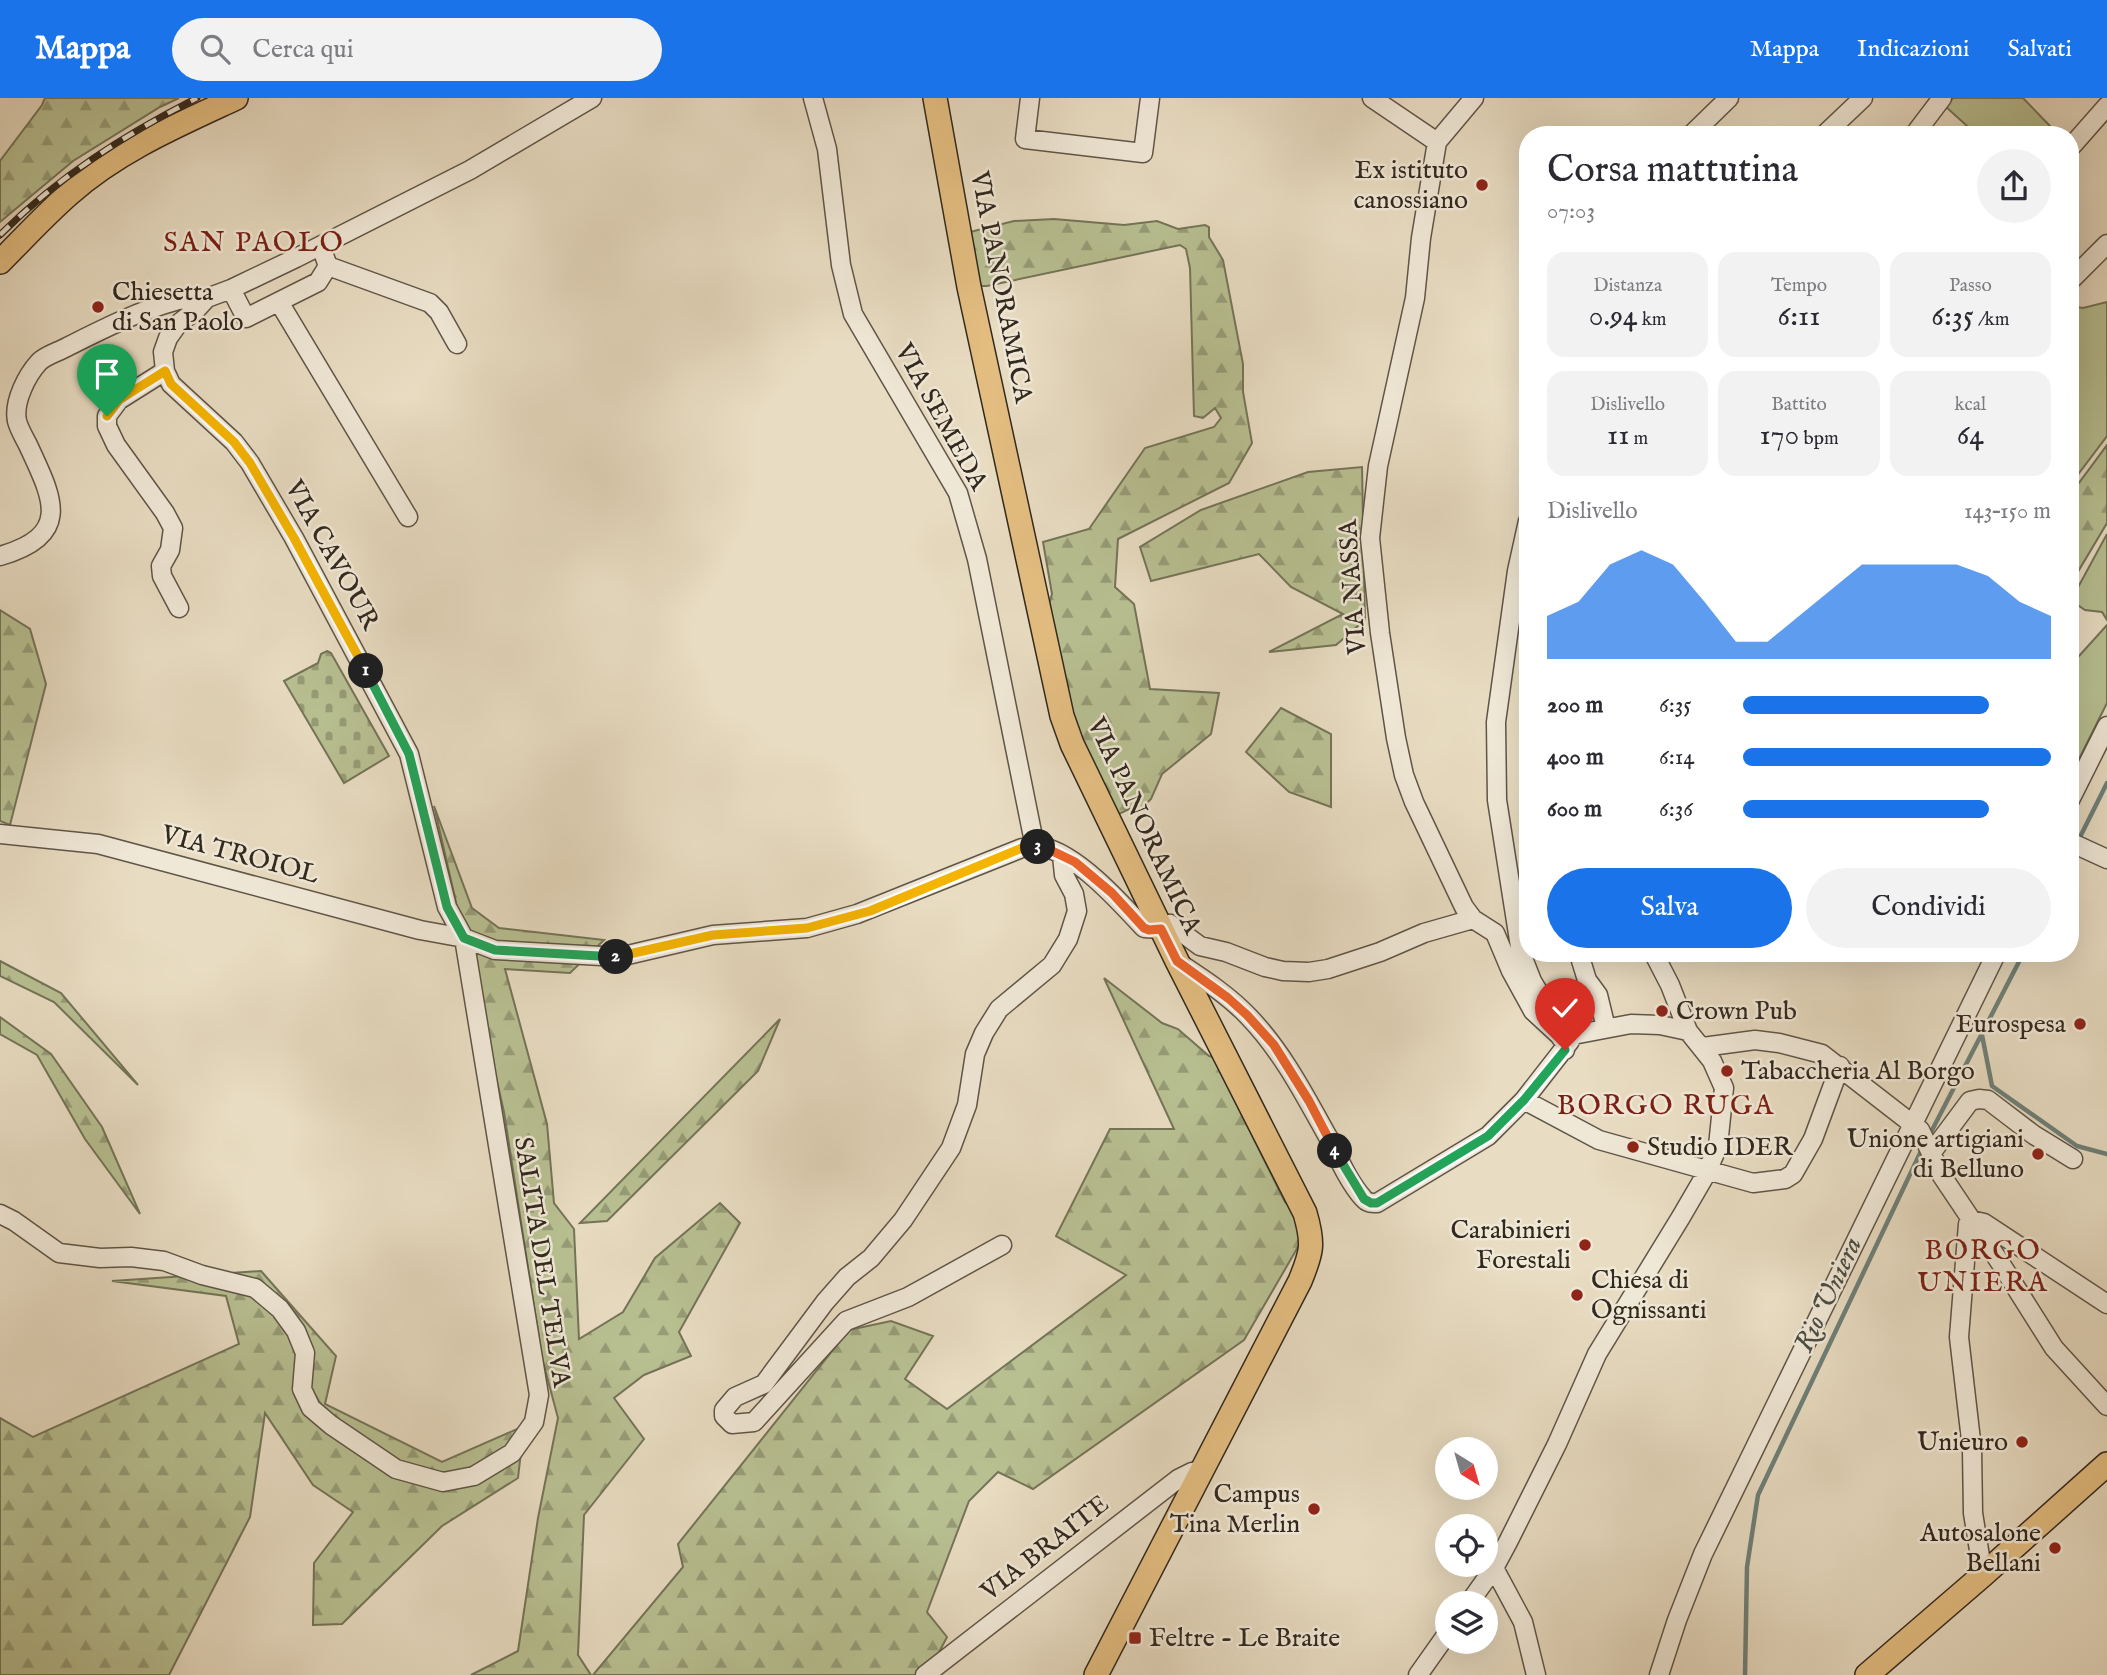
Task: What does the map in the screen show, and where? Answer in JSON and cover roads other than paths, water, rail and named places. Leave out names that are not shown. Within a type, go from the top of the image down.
[{"type":"main road","points":[[0,262],[69,193],[109,164],[152,138],[236,98]]},
{"type":"main road","name":"VIA PANORAMICA","points":[[935,98],[969,287],[1062,716],[1072,744],[1161,929],[1305,1213],[1312,1242],[1300,1281],[1096,1675]]},
{"type":"main road","points":[[1879,1671],[2107,1464]]},
{"type":"street","points":[[0,556],[20,550],[36,539],[47,527],[52,512],[51,495],[16,420],[25,383],[40,361],[106,328],[176,300],[207,298],[231,289],[470,170],[592,98]]},
{"type":"street","name":"VIA SEMEDA","points":[[813,98],[827,149],[841,265],[853,314],[958,493],[977,559],[1035,847]]},
{"type":"street","points":[[1030,98],[1025,139],[1143,153],[1150,98]]},
{"type":"street","points":[[1372,98],[1437,142],[1475,98]]},
{"type":"street","points":[[1700,126],[1729,98]]},
{"type":"street","points":[[1833,126],[1863,98]]},
{"type":"street","points":[[1921,126],[1942,98]]},
{"type":"street","points":[[2079,138],[2107,106]]},
{"type":"street","name":"VIA NASSA","points":[[1437,142],[1420,237],[1415,298],[1378,466],[1370,538],[1380,633],[1396,738],[1405,775],[1440,859],[1464,907],[1473,919],[1495,933],[1511,971],[1533,1011],[1566,1039]]},
{"type":"street","points":[[2079,272],[2107,244]]},
{"type":"street","points":[[320,246],[328,266],[430,303],[439,312],[457,344]]},
{"type":"street","points":[[231,289],[246,318],[318,282],[328,266]]},
{"type":"street","points":[[179,608],[162,576],[161,566],[170,550],[173,528],[116,445],[107,426],[107,416],[119,400],[165,371],[163,352],[168,338],[178,324],[207,298]]},
{"type":"street","points":[[279,302],[408,516]]},
{"type":"street","name":"VIA CAVOUR","points":[[165,371],[171,384],[234,442],[250,463],[360,659],[409,754],[447,907],[464,938]]},
{"type":"street","points":[[1519,563],[1496,722],[1497,800],[1519,940]]},
{"type":"street","points":[[2079,782],[2107,726]]},
{"type":"street","name":"VIA TROIOL","points":[[0,834],[98,844],[420,930],[464,938],[495,950],[619,957],[713,935],[807,928],[870,911],[1022,848],[1035,847]]},
{"type":"street","points":[[1035,847],[1042,846],[1075,862],[1112,893],[1144,928],[1161,929],[1170,924],[1200,946],[1283,971],[1309,972],[1328,969],[1380,952],[1424,933],[1473,919]]},
{"type":"street","points":[[2079,846],[2107,859]]},
{"type":"street","points":[[1002,1245],[908,1297],[846,1321],[754,1422],[732,1424],[724,1416],[724,1410],[735,1397],[764,1384],[825,1302],[847,1277],[871,1258],[904,1220],[951,1148],[967,1105],[975,1054],[984,1032],[999,1009],[1052,965],[1068,939],[1077,911],[1074,894],[1064,875],[1062,856]]},
{"type":"street","name":"SALITA DEL TELVA","points":[[0,1214],[60,1253],[164,1261],[202,1275],[255,1288],[279,1309],[296,1331],[305,1353],[302,1389],[311,1408],[331,1425],[396,1469],[443,1482],[474,1476],[512,1453],[534,1422],[539,1395],[464,938]]},
{"type":"street","points":[[1177,961],[1228,998],[1274,1045],[1309,1101],[1340,1161],[1364,1199],[1371,1203],[1377,1203],[1488,1136],[1524,1100],[1566,1039],[1631,1024],[1660,1025],[1688,1031]]},
{"type":"street","points":[[1525,962],[1545,1005],[1566,1039]]},
{"type":"street","points":[[1581,962],[1587,980],[1598,995],[1606,1028]]},
{"type":"street","points":[[1498,1560],[1557,1444],[1597,1354],[1708,1170],[1718,1146],[1724,1088],[1712,1061],[1688,1031],[1658,962]]},
{"type":"street","points":[[1659,1675],[1703,1554],[1917,1127],[1992,962]]},
{"type":"street","points":[[1703,1047],[1755,1040],[1822,1054],[1917,1127],[1942,1176],[2054,1348],[2107,1406]]},
{"type":"street","points":[[1524,1100],[1599,1140],[1753,1183],[1785,1179],[1793,1174],[1813,1139],[1840,1066]]},
{"type":"street","points":[[1932,1152],[1970,1101],[1979,1099],[1988,1100],[2073,1159]]},
{"type":"street","points":[[1971,1220],[1984,1223],[2107,1304]]},
{"type":"street","points":[[1971,1220],[1966,1230],[1959,1337],[1972,1449],[1973,1513],[1983,1575]]},
{"type":"street","name":"VIA BRAITE","points":[[925,1675],[1178,1479],[1202,1470]]},
{"type":"street","points":[[1498,1576],[1522,1622],[1536,1675]]},
{"type":"street","points":[[1418,1675],[1435,1651]]},
{"type":"waterway","name":"Rio Uniera","points":[[2079,839],[2107,783]]},
{"type":"waterway","name":"Rio Uniera","points":[[1929,1136],[2019,962]]},
{"type":"waterway","points":[[1982,1035],[1992,1086],[2077,1146],[2107,1154]]},
{"type":"waterway","name":"Rio Uniera","points":[[1745,1675],[1747,1567],[1758,1495],[1923,1147]]},
{"type":"railway","points":[[0,235],[45,194],[93,159],[197,98]]},
{"type":"place","name":"Ex istituto canossiano","points":[[1482,185]]},
{"type":"place","name":"Chiesetta di San Paolo","points":[[98,307]]},
{"type":"place","name":"Crown Pub","points":[[1662,1011]]},
{"type":"place","name":"Eurospesa","points":[[2080,1024]]},
{"type":"place","name":"Tabaccheria Al Borgo","points":[[1727,1071]]},
{"type":"place","name":"Studio IDER","points":[[1633,1147]]},
{"type":"place","name":"Unione artigiani di Belluno","points":[[2038,1154]]},
{"type":"place","name":"Carabinieri Forestali","points":[[1585,1245]]},
{"type":"place","name":"Chiesa di Ognissanti","points":[[1577,1295]]},
{"type":"place","name":"Unieuro","points":[[2022,1442]]},
{"type":"place","name":"Campus Tina Merlin","points":[[1314,1509]]},
{"type":"place","name":"Autosalone Bellani","points":[[2055,1548]]},
{"type":"place","name":"Feltre - Le Braite","points":[[1135,1638]]},
{"type":"district","name":"SAN PAOLO","points":[[254,243]]},
{"type":"district","name":"BORGO RUGA","points":[[1666,1106]]},
{"type":"district","name":"BORGO UNIERA","points":[[1983,1267]]}]
